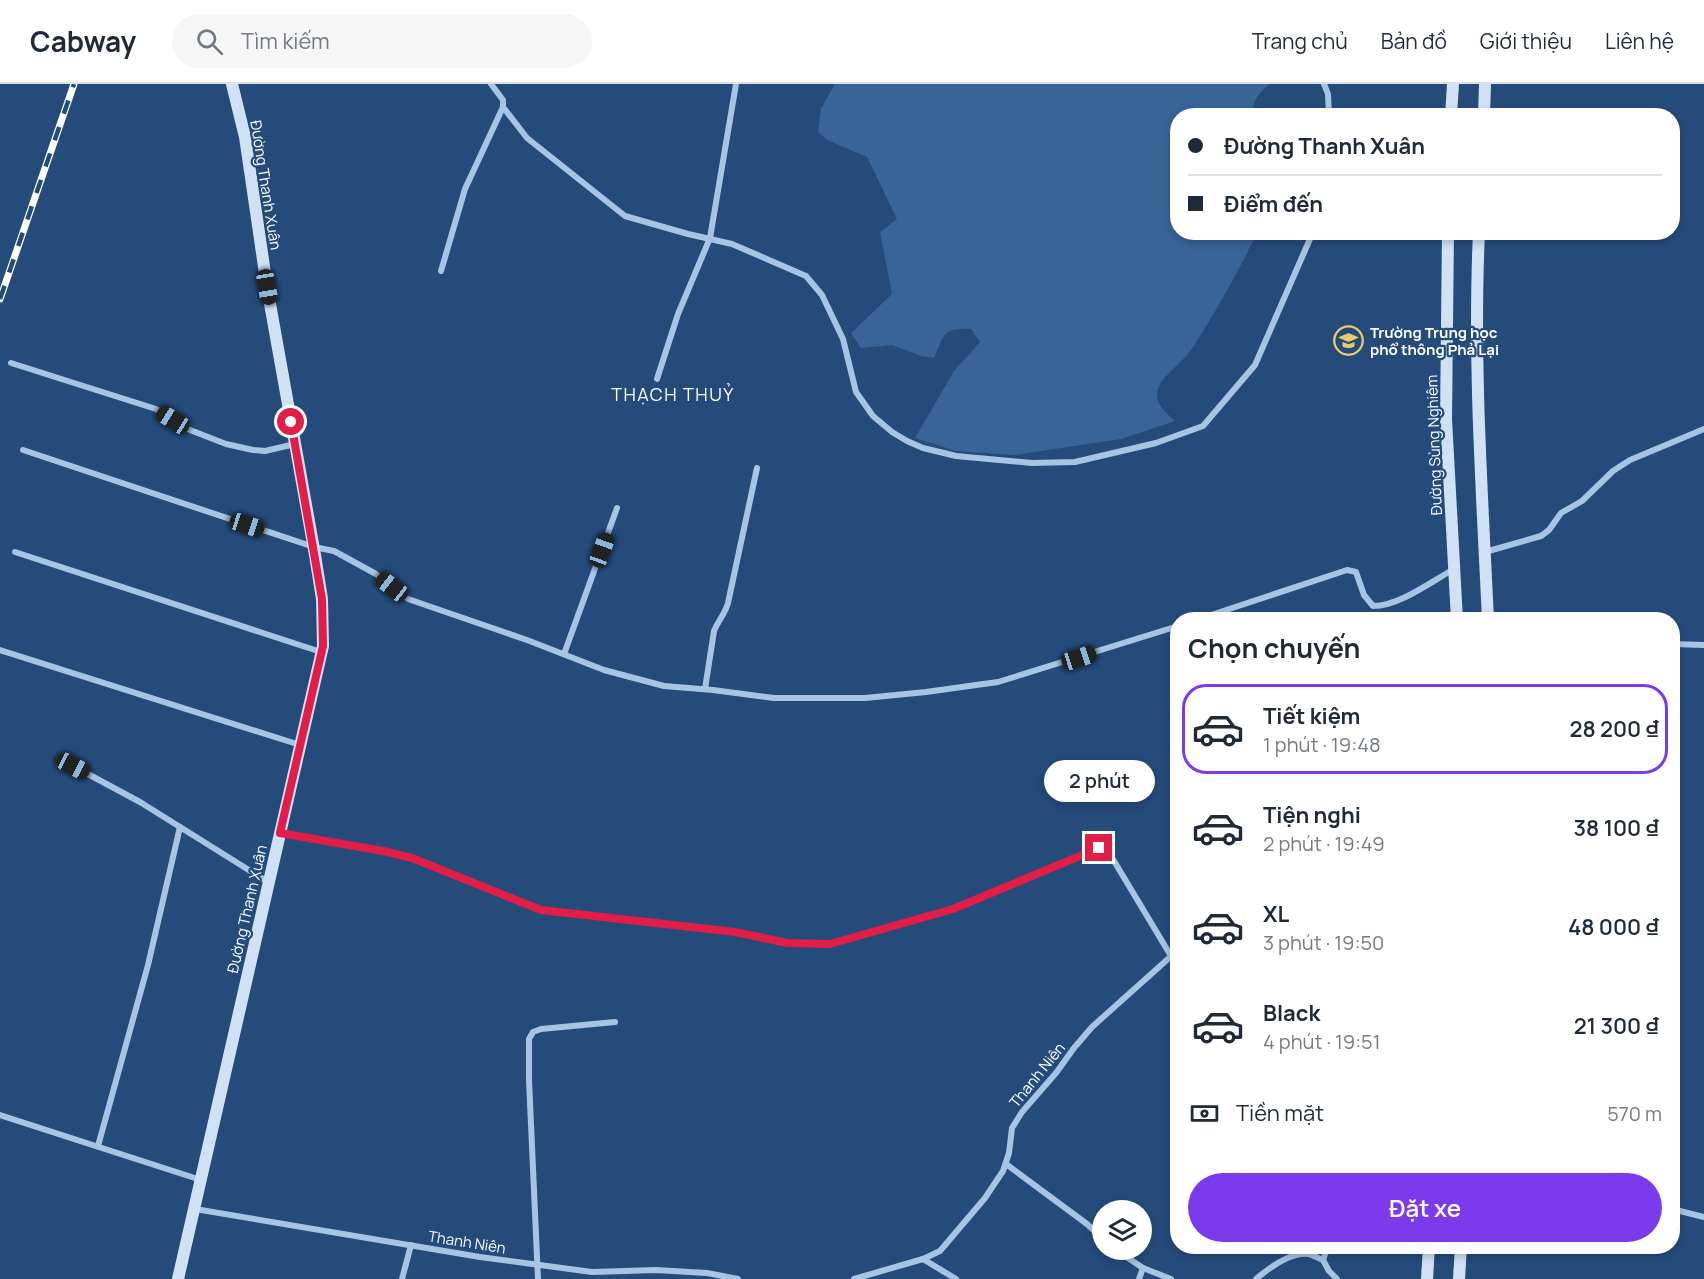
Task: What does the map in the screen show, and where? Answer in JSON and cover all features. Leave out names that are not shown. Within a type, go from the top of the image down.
[{"type":"street","name":"Đường Thanh Xuân","points":[[178,1279],[323,646],[322,599],[314,548],[267,287],[245,137],[232,84]]},
{"type":"street","points":[[441,271],[465,189],[503,107],[504,100],[491,84]]},
{"type":"street","points":[[657,379],[678,314],[710,238],[736,84]]},
{"type":"street","points":[[1324,84],[1328,94],[1329,108]]},
{"type":"street","points":[[1452,108],[1453,84]]},
{"type":"street","points":[[1484,108],[1485,84]]},
{"type":"street","points":[[503,107],[527,138],[625,216],[732,244],[806,276],[822,295],[843,339],[856,392],[873,416],[892,432],[923,448],[956,456],[1032,463],[1075,462],[1156,443],[1203,426],[1255,365],[1310,240]]},
{"type":"street","name":"Đường Sùng Nghiêm","points":[[1448,240],[1446,419],[1457,612]]},
{"type":"street","points":[[1479,240],[1476,284],[1479,428],[1488,612]]},
{"type":"street","points":[[11,363],[156,410],[190,430],[226,444],[265,452],[295,444]]},
{"type":"street","points":[[1485,552],[1541,536],[1549,530],[1561,513],[1582,501],[1613,471],[1630,460],[1704,429]]},
{"type":"street","points":[[23,450],[314,548],[334,551],[376,574],[408,599],[604,670],[664,686],[774,698],[865,698],[936,691],[998,682],[1170,628]]},
{"type":"street","points":[[705,689],[714,631],[726,612],[757,468]]},
{"type":"street","points":[[564,654],[616,508]]},
{"type":"street","points":[[15,552],[322,652]]},
{"type":"street","points":[[1220,612],[1347,570],[1356,572],[1364,595],[1373,606],[1382,606],[1402,598],[1455,569]]},
{"type":"street","points":[[1680,644],[1704,645]]},
{"type":"street","points":[[0,650],[301,745]]},
{"type":"street","points":[[73,766],[140,802],[268,882]]},
{"type":"street","points":[[98,1146],[148,965],[180,827]]},
{"type":"street","points":[[280,833],[412,858],[541,910],[735,932],[787,943],[830,944],[953,909],[1099,848],[1111,856],[1170,954]]},
{"type":"street","name":"Thanh Niên","points":[[854,1279],[923,1260],[940,1251],[978,1207],[997,1180],[1006,1164],[1012,1128],[1022,1112],[1092,1027],[1170,957]]},
{"type":"street","points":[[538,1279],[529,1039],[532,1032],[541,1029],[615,1022]]},
{"type":"street","points":[[0,1115],[201,1180]]},
{"type":"street","points":[[1006,1164],[1092,1229]]},
{"type":"street","name":"Thanh Niên","points":[[195,1209],[592,1272],[678,1271],[738,1279]]},
{"type":"street","points":[[1680,1211],[1704,1216]]},
{"type":"street","points":[[402,1279],[411,1245]]},
{"type":"street","points":[[1256,1279],[1268,1268],[1289,1257],[1308,1254],[1323,1260],[1337,1279]]},
{"type":"street","points":[[1323,1260],[1325,1254]]},
{"type":"street","points":[[1427,1279],[1429,1254]]},
{"type":"street","points":[[1460,1279],[1461,1254]]},
{"type":"street","points":[[923,1260],[956,1279]]},
{"type":"street","points":[[1131,1260],[1143,1268],[1171,1279]]},
{"type":"street","points":[[1138,1279],[1143,1268]]},
{"type":"street","points":[[612,1272],[615,1279]]},
{"type":"shaded area","points":[[835,84],[1269,84],[1259,94],[1253,108],[1170,108],[1170,240],[1253,240],[1227,291],[1193,347],[1159,386],[1158,402],[1175,421],[1121,439],[1014,455],[956,451],[915,438],[954,371],[980,342],[971,329],[955,329],[943,338],[934,358],[921,356],[892,345],[861,348],[851,333],[892,294],[880,232],[897,219],[867,157],[827,140],[818,132],[821,108]]},
{"type":"railway","points":[[0,299],[74,84]]},
{"type":"place","name":"Trường Trung học phổ thông Phả Lại","points":[[1349,341]]},
{"type":"district","name":"THẠCH THUỶ","points":[[673,394]]},
{"type":"route","points":[[291,422],[322,599],[323,646],[280,833],[412,858],[541,910],[735,932],[787,943],[830,944],[953,909],[1099,848]]}]
